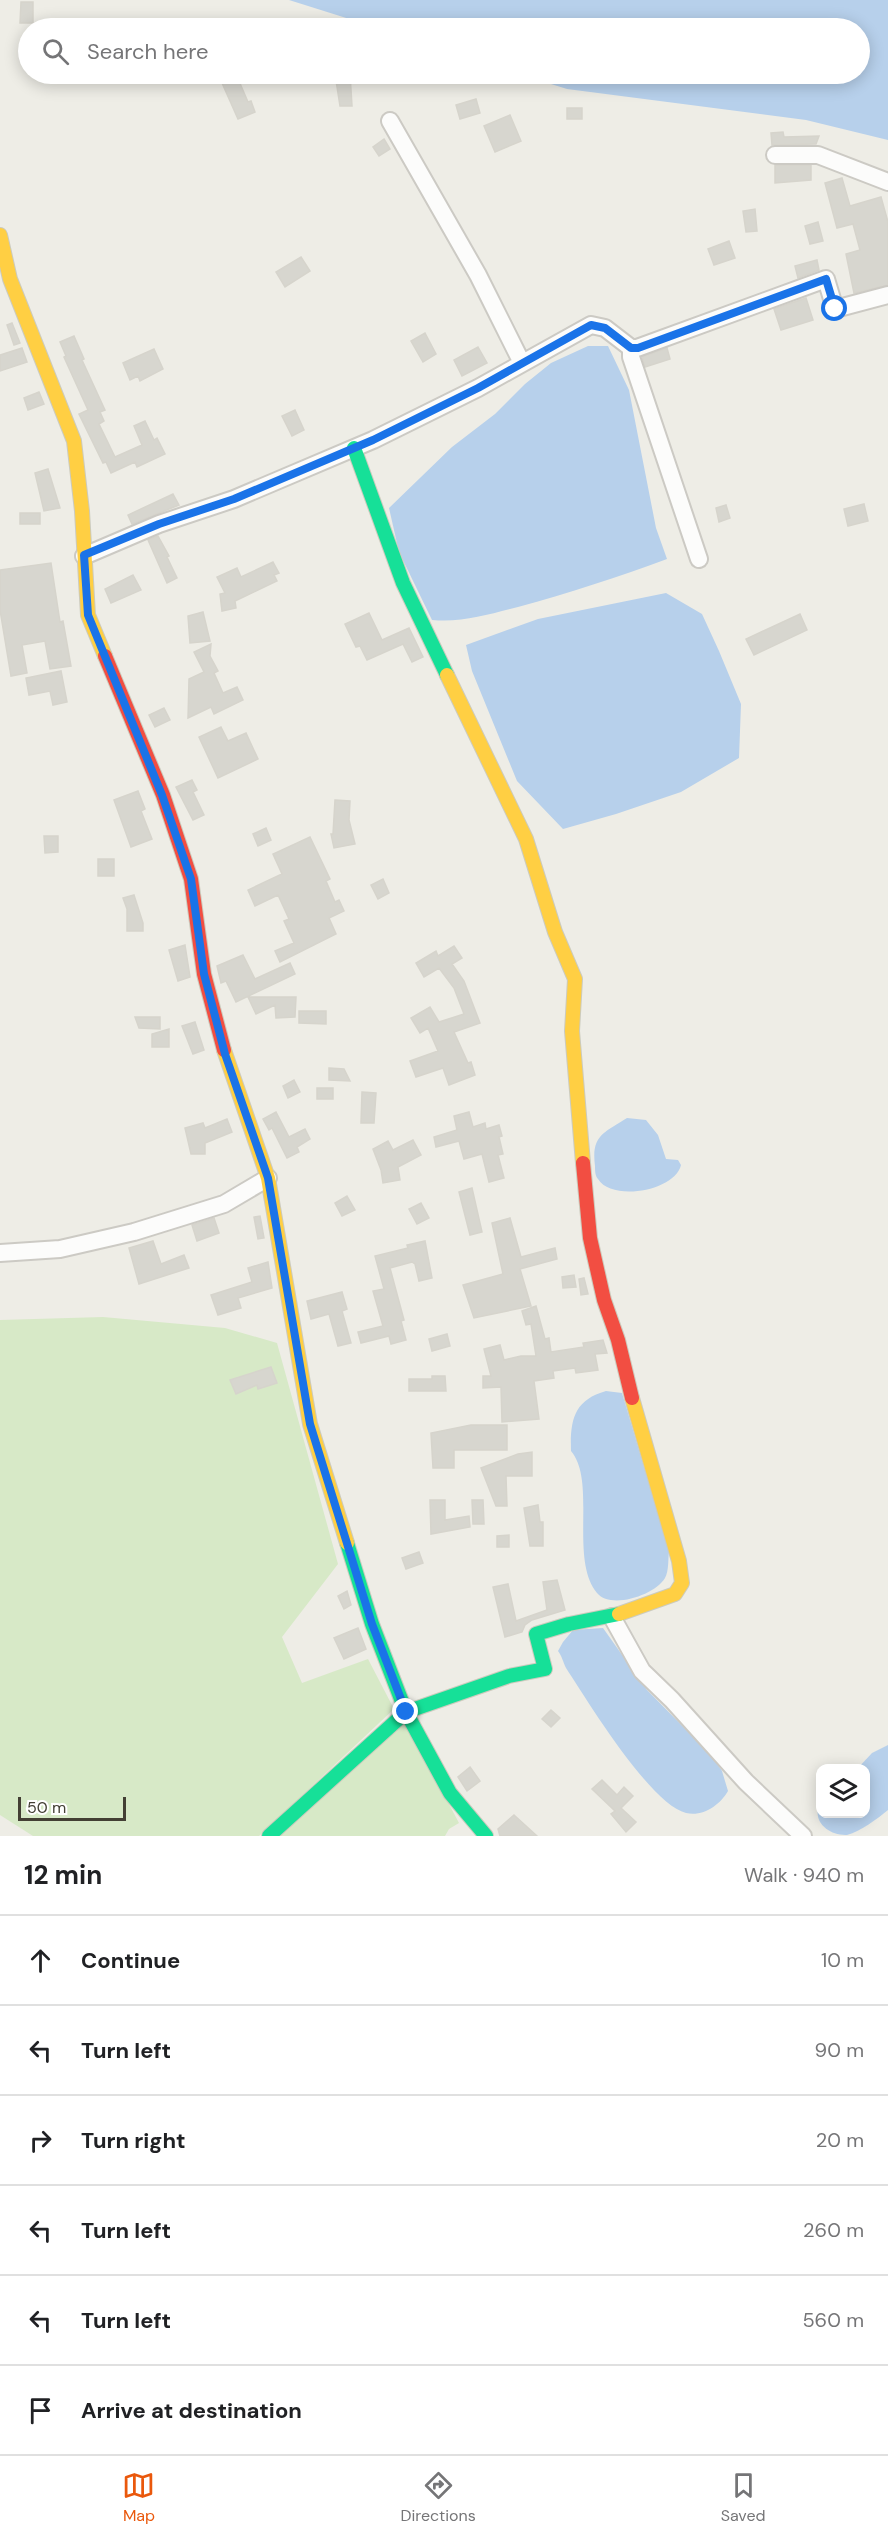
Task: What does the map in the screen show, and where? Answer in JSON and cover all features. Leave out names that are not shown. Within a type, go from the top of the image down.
[{"type":"street","points":[[390,121],[478,275],[522,363]]},
{"type":"street","points":[[775,155],[818,155],[888,182]]},
{"type":"street","points":[[0,235],[10,279],[74,441],[88,615],[162,795],[191,879],[204,974],[225,1054],[268,1178],[310,1424],[372,1624],[406,1712],[450,1793],[486,1836]]},
{"type":"street","points":[[631,348],[731,315],[826,279],[835,309],[888,295]]},
{"type":"street","points":[[84,555],[159,524],[234,499],[354,448],[478,388],[591,325],[605,328],[631,348],[634,368],[699,559]]},
{"type":"street","points":[[269,1836],[406,1712],[509,1676],[545,1670],[536,1634],[569,1624],[612,1617],[675,1594],[682,1583],[679,1561],[655,1472],[640,1428],[618,1340],[604,1300],[590,1238],[572,1031],[575,979],[555,932],[526,838],[403,583],[354,448]]},
{"type":"street","points":[[0,1253],[60,1249],[134,1232],[224,1204],[268,1178]]},
{"type":"street","points":[[612,1617],[642,1671],[672,1700],[746,1782],[802,1836]]},
{"type":"green space","points":[[103,1317],[225,1328],[277,1343],[338,1564],[282,1637],[302,1683],[368,1659],[394,1709],[259,1836],[33,1836],[0,1815],[0,1320]]},
{"type":"green space","points":[[405,1721],[459,1823],[449,1829],[445,1836],[276,1836]]},
{"type":"water","points":[[289,0],[888,0],[888,140],[806,120],[567,89],[551,84],[870,84],[870,18],[346,18]]},
{"type":"water","points":[[588,346],[608,346],[629,390],[656,528],[667,559],[518,607],[465,619],[432,620],[399,552],[389,508],[452,447],[495,414],[525,384],[551,363]]},
{"type":"water","points":[[666,593],[702,614],[719,651],[741,704],[739,758],[681,792],[563,829],[517,781],[472,671],[466,645],[538,619]]},
{"type":"water","points":[[627,1118],[646,1120],[658,1135],[666,1159],[678,1160],[681,1165],[676,1174],[656,1187],[629,1192],[605,1186],[597,1178],[594,1156],[597,1141]]},
{"type":"water","points":[[606,1391],[622,1393],[669,1551],[667,1572],[660,1584],[643,1595],[622,1600],[604,1598],[597,1593],[589,1578],[583,1541],[582,1481],[571,1451],[573,1421],[576,1413],[587,1400]]},
{"type":"water","points":[[603,1628],[647,1690],[713,1757],[722,1771],[728,1791],[710,1809],[699,1813],[686,1813],[671,1805],[655,1791],[620,1749],[566,1668],[558,1651],[573,1630]]},
{"type":"water","points":[[888,1745],[888,1810],[863,1828],[847,1835],[828,1830],[819,1818],[870,1818],[870,1764],[862,1764],[872,1753]]},
{"type":"building","points":[[21,2],[33,2],[33,18],[20,18]]},
{"type":"building","points":[[222,84],[240,84],[248,102],[251,101],[255,112],[238,119]]},
{"type":"building","points":[[337,84],[351,84],[352,106],[340,106]]},
{"type":"building","points":[[476,99],[480,113],[460,119],[456,105]]},
{"type":"building","points":[[567,108],[582,108],[582,119],[567,119]]},
{"type":"building","points":[[510,115],[521,141],[495,152],[484,126]]},
{"type":"building","points":[[783,132],[784,137],[819,136],[816,144],[772,145],[771,133]]},
{"type":"building","points":[[384,139],[390,149],[379,156],[373,147]]},
{"type":"building","points":[[775,165],[811,165],[811,180],[775,183]]},
{"type":"building","points":[[842,178],[850,206],[881,197],[888,222],[888,285],[854,293],[846,254],[860,250],[853,224],[837,228],[825,183]]},
{"type":"building","points":[[755,209],[757,231],[746,232],[743,211]]},
{"type":"building","points":[[818,222],[823,241],[810,244],[805,226]]},
{"type":"building","points":[[729,241],[735,258],[714,265],[708,249]]},
{"type":"building","points":[[301,257],[310,271],[285,287],[276,272]]},
{"type":"building","points":[[817,260],[819,270],[798,278],[795,266]]},
{"type":"building","points":[[806,298],[813,320],[781,330],[774,309]]},
{"type":"building","points":[[12,323],[20,343],[14,345],[7,325]]},
{"type":"building","points":[[425,333],[436,354],[423,362],[411,341]]},
{"type":"building","points":[[74,336],[84,359],[82,360],[105,410],[100,412],[104,421],[99,424],[115,457],[142,445],[134,426],[145,421],[154,440],[157,438],[165,454],[137,467],[135,462],[111,473],[106,462],[103,463],[79,414],[88,410],[64,357],[66,356],[60,342]]},
{"type":"building","points":[[478,347],[487,363],[462,376],[454,360]]},
{"type":"building","points":[[22,348],[27,362],[0,371],[0,355]]},
{"type":"building","points":[[667,348],[670,359],[645,367],[642,357]]},
{"type":"building","points":[[154,349],[163,369],[140,381],[138,376],[130,380],[123,363]]},
{"type":"building","points":[[39,392],[44,404],[28,410],[24,398]]},
{"type":"building","points":[[295,410],[304,430],[292,436],[282,416]]},
{"type":"building","points":[[48,469],[60,508],[44,511],[35,473]]},
{"type":"building","points":[[173,494],[179,505],[132,524],[128,515]]},
{"type":"building","points":[[864,504],[868,521],[848,526],[844,509]]},
{"type":"building","points":[[726,505],[730,518],[719,522],[716,508]]},
{"type":"building","points":[[20,513],[40,513],[40,524],[20,524]]},
{"type":"building","points":[[158,536],[177,578],[167,583],[148,540]]},
{"type":"building","points":[[273,562],[279,573],[274,575],[277,581],[235,601],[236,608],[222,611],[220,594],[225,593],[217,577],[237,568],[241,577]]},
{"type":"building","points":[[51,563],[60,622],[63,621],[71,666],[50,669],[45,641],[22,645],[27,673],[11,676],[0,610],[0,570]]},
{"type":"building","points":[[133,575],[141,590],[111,603],[105,589]]},
{"type":"building","points":[[203,612],[210,641],[190,643],[188,616]]},
{"type":"building","points":[[369,613],[382,640],[409,628],[423,657],[412,662],[403,644],[367,660],[360,646],[356,647],[345,624]]},
{"type":"building","points":[[800,614],[807,630],[754,655],[746,639]]},
{"type":"building","points":[[211,644],[210,656],[218,671],[214,673],[223,693],[237,687],[243,700],[214,714],[211,707],[188,718],[189,679],[204,672],[194,652]]},
{"type":"building","points":[[61,671],[67,702],[53,705],[50,691],[29,695],[26,678]]},
{"type":"building","points":[[164,708],[170,720],[155,727],[149,715]]},
{"type":"building","points":[[221,727],[228,741],[246,733],[258,759],[218,778],[199,737]]},
{"type":"building","points":[[192,780],[197,790],[193,792],[204,815],[193,820],[176,787]]},
{"type":"building","points":[[138,791],[145,809],[141,811],[152,839],[131,847],[114,800]]},
{"type":"building","points":[[335,800],[350,801],[349,820],[355,844],[334,848],[331,834],[333,834]]},
{"type":"building","points":[[266,828],[271,840],[258,846],[253,834]]},
{"type":"building","points":[[44,836],[58,836],[58,852],[45,853]]},
{"type":"building","points":[[310,837],[330,879],[326,881],[335,902],[339,900],[344,911],[329,918],[336,934],[280,962],[275,951],[294,943],[284,921],[289,919],[278,895],[255,906],[248,890],[282,874],[273,854]]},
{"type":"building","points":[[98,859],[114,859],[114,876],[98,876]]},
{"type":"building","points":[[383,879],[389,893],[378,899],[371,885]]},
{"type":"building","points":[[134,895],[143,923],[143,931],[127,931],[127,909],[123,898]]},
{"type":"building","points":[[185,945],[190,977],[178,981],[169,950]]},
{"type":"building","points":[[454,946],[462,958],[452,964],[464,981],[480,1023],[454,1032],[468,1063],[471,1062],[475,1075],[449,1085],[443,1068],[416,1077],[410,1061],[438,1051],[428,1028],[420,1033],[411,1018],[430,1007],[439,1022],[464,1014],[454,988],[439,968],[424,977],[416,963],[436,951],[438,956]]},
{"type":"building","points":[[243,955],[255,979],[290,963],[295,974],[236,1002],[226,981],[221,983],[217,966]]},
{"type":"building","points":[[248,997],[296,997],[295,1017],[276,1018],[275,1005],[256,1014]]},
{"type":"building","points":[[299,1011],[326,1011],[326,1024],[299,1023]]},
{"type":"building","points":[[135,1017],[160,1017],[160,1029],[139,1028]]},
{"type":"building","points":[[195,1022],[204,1050],[193,1054],[182,1026]]},
{"type":"building","points":[[169,1029],[169,1047],[152,1047],[152,1034]]},
{"type":"building","points":[[329,1068],[344,1069],[350,1081],[329,1080]]},
{"type":"building","points":[[294,1080],[300,1092],[288,1098],[283,1086]]},
{"type":"building","points":[[317,1088],[333,1088],[333,1099],[317,1099]]},
{"type":"building","points":[[362,1092],[376,1093],[374,1123],[361,1123]]},
{"type":"building","points":[[276,1112],[289,1137],[305,1129],[310,1139],[297,1147],[299,1152],[287,1158],[272,1128],[269,1130],[263,1119]]},
{"type":"building","points":[[469,1112],[473,1127],[485,1123],[486,1129],[499,1125],[503,1154],[498,1155],[504,1178],[489,1182],[482,1154],[464,1159],[459,1141],[436,1147],[434,1137],[457,1130],[454,1116]]},
{"type":"building","points":[[227,1119],[232,1132],[205,1143],[205,1154],[191,1154],[185,1128],[203,1123],[205,1128]]},
{"type":"building","points":[[413,1140],[421,1155],[398,1167],[400,1180],[383,1183],[373,1149],[388,1141],[393,1150]]},
{"type":"building","points":[[472,1188],[482,1232],[470,1235],[459,1192]]},
{"type":"building","points":[[347,1196],[355,1210],[342,1216],[335,1203]]},
{"type":"building","points":[[421,1203],[429,1218],[417,1224],[409,1209]]},
{"type":"building","points":[[260,1216],[264,1238],[258,1239],[254,1217]]},
{"type":"building","points":[[214,1218],[219,1233],[197,1241],[192,1225]]},
{"type":"building","points":[[510,1218],[521,1257],[555,1248],[557,1259],[520,1269],[531,1306],[474,1318],[463,1285],[503,1274],[492,1223]]},
{"type":"building","points":[[153,1241],[161,1264],[184,1255],[189,1268],[139,1284],[129,1248]]},
{"type":"building","points":[[425,1241],[432,1278],[419,1281],[415,1264],[412,1262],[390,1268],[404,1320],[401,1321],[406,1340],[391,1344],[389,1336],[361,1343],[358,1332],[383,1326],[373,1291],[384,1289],[375,1256],[408,1248],[407,1245]]},
{"type":"building","points":[[268,1262],[272,1288],[238,1298],[241,1308],[218,1315],[211,1295],[252,1282],[248,1268]]},
{"type":"building","points":[[574,1275],[576,1287],[563,1288],[562,1277]]},
{"type":"building","points":[[584,1278],[588,1294],[581,1295],[579,1279]]},
{"type":"building","points":[[342,1292],[347,1309],[342,1311],[351,1343],[338,1346],[329,1314],[311,1319],[307,1301]]},
{"type":"building","points":[[536,1306],[545,1339],[549,1338],[551,1352],[584,1347],[583,1343],[603,1340],[607,1353],[595,1354],[598,1370],[576,1373],[575,1368],[553,1371],[554,1378],[534,1381],[539,1419],[502,1422],[501,1387],[483,1388],[483,1376],[491,1376],[484,1349],[500,1345],[504,1360],[521,1356],[536,1356],[531,1324],[526,1325],[522,1311]]},
{"type":"building","points":[[447,1334],[450,1346],[432,1351],[429,1339]]},
{"type":"building","points":[[271,1367],[277,1383],[258,1389],[257,1385],[236,1394],[230,1380]]},
{"type":"building","points":[[432,1376],[445,1376],[446,1391],[409,1391],[409,1379],[432,1379]]},
{"type":"building","points":[[471,1425],[507,1425],[507,1450],[454,1450],[454,1468],[433,1468],[431,1433]]},
{"type":"building","points":[[532,1452],[532,1476],[506,1476],[507,1506],[496,1506],[481,1468],[518,1454]]},
{"type":"building","points":[[430,1500],[445,1500],[445,1520],[469,1516],[470,1527],[431,1534]]},
{"type":"building","points":[[472,1500],[483,1500],[484,1524],[473,1524]]},
{"type":"building","points":[[538,1505],[540,1522],[543,1522],[543,1546],[530,1546],[524,1508]]},
{"type":"building","points":[[509,1535],[509,1547],[497,1547],[497,1536]]},
{"type":"building","points":[[419,1552],[423,1563],[406,1569],[402,1558]]},
{"type":"building","points":[[557,1580],[565,1610],[532,1620],[525,1625],[522,1632],[505,1637],[493,1587],[508,1584],[516,1621],[547,1610],[543,1582]]},
{"type":"building","points":[[347,1591],[351,1605],[344,1609],[338,1596]]},
{"type":"building","points":[[358,1628],[366,1649],[344,1659],[334,1638]]},
{"type":"building","points":[[551,1710],[560,1718],[551,1727],[542,1719]]},
{"type":"building","points":[[470,1767],[480,1781],[467,1791],[458,1777]]},
{"type":"building","points":[[602,1780],[617,1795],[624,1787],[633,1796],[621,1808],[636,1822],[626,1832],[611,1814],[615,1811],[592,1789]]},
{"type":"building","points":[[514,1815],[537,1836],[500,1836],[498,1829]]},
{"type":"traffic: fast","points":[[354,448],[403,583],[447,675]]},
{"type":"traffic: fast","points":[[347,1543],[372,1624],[406,1712],[450,1793],[486,1836]]},
{"type":"traffic: fast","points":[[269,1836],[406,1712],[509,1676],[545,1669],[536,1634],[569,1624],[619,1614]]},
{"type":"traffic: slow","points":[[0,235],[10,279],[74,441],[82,511],[88,615],[105,656]]},
{"type":"traffic: slow","points":[[447,675],[526,839],[555,932],[575,979],[572,1031],[583,1163]]},
{"type":"traffic: slow","points":[[224,1050],[268,1178],[310,1424],[347,1543]]},
{"type":"traffic: slow","points":[[619,1614],[675,1594],[682,1583],[679,1561],[632,1398]]},
{"type":"traffic: jam","points":[[105,656],[163,795],[191,879],[204,974],[224,1050]]},
{"type":"traffic: jam","points":[[583,1163],[590,1238],[604,1300],[618,1340],[632,1398]]},
{"type":"route","points":[[406,1712],[372,1624],[310,1424],[268,1178],[225,1054],[204,974],[191,879],[162,795],[88,615],[84,555],[159,524],[234,499],[373,440],[478,388],[591,325],[605,328],[631,348],[638,348],[826,279],[835,309]]}]
